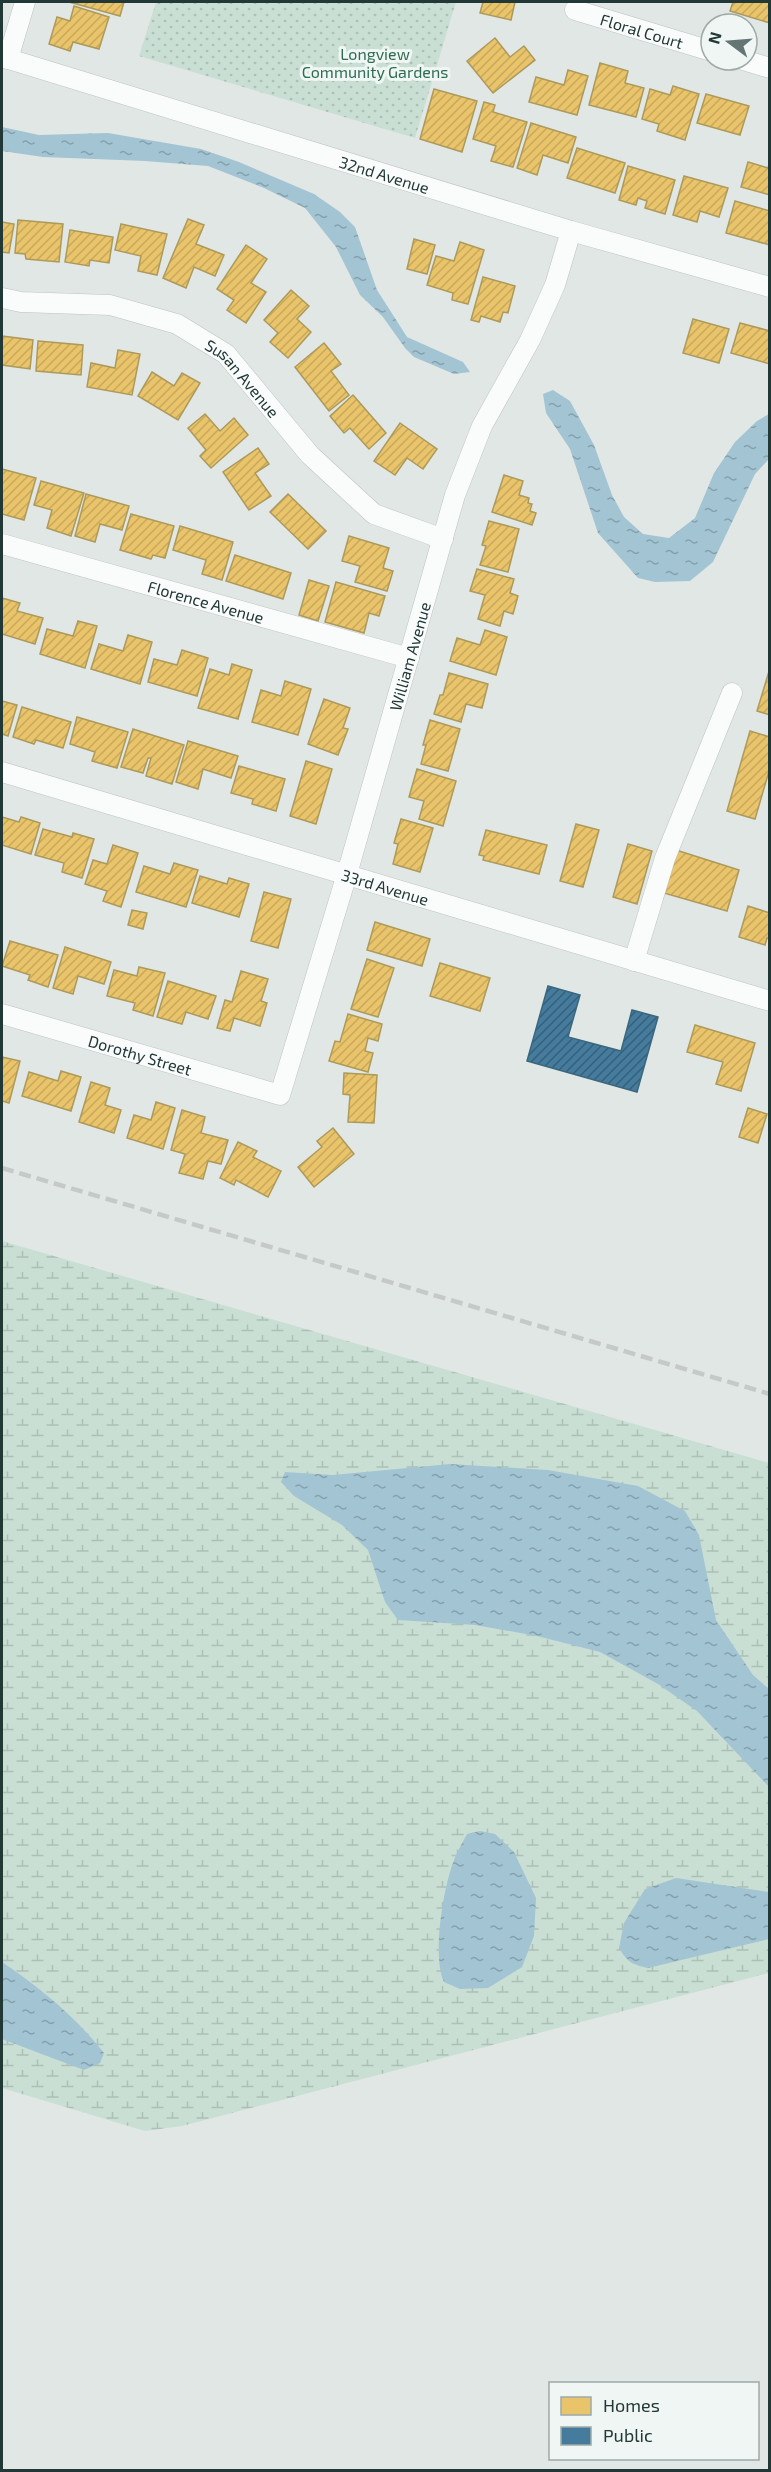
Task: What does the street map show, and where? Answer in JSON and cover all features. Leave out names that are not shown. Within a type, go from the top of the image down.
[{"type":"street","points":[[5,58],[25,2]]},
{"type":"street","name":"Floral Court","points":[[574,10],[699,47]]},
{"type":"street","name":"32nd Avenue","points":[[5,58],[571,231],[770,288]]},
{"type":"street","name":"William Avenue","points":[[280,1095],[347,874],[455,495],[482,426],[530,340],[555,285],[571,231]]},
{"type":"street","name":"Susan Avenue","points":[[2,298],[21,302],[110,304],[177,324],[226,354],[310,454],[374,514],[443,539]]},
{"type":"street","name":"Florence Avenue","points":[[2,544],[409,658]]},
{"type":"street","points":[[634,961],[666,858],[732,693]]},
{"type":"street","name":"33rd Avenue","points":[[2,772],[770,1000]]},
{"type":"street","name":"Dorothy Street","points":[[2,1014],[280,1095]]},
{"type":"green space","name":"Longview Community Gardens","points":[[156,2],[456,2],[415,138],[139,56]]},
{"type":"green space","points":[[2,1241],[769,1463],[769,1973],[182,2126],[145,2131],[2,2088]]},
{"type":"water","points":[[2,127],[39,135],[108,133],[201,149],[239,162],[314,194],[340,212],[355,227],[377,290],[407,337],[463,362],[470,372],[454,374],[414,357],[383,317],[360,295],[336,247],[305,208],[264,188],[208,166],[43,157],[2,151]]},
{"type":"water","points":[[553,390],[570,401],[594,445],[612,495],[624,517],[643,534],[669,538],[695,518],[714,473],[735,442],[757,421],[769,414],[769,459],[755,474],[713,562],[690,581],[655,582],[638,578],[598,533],[570,449],[546,413],[543,394]]},
{"type":"water","points":[[450,1464],[548,1470],[638,1486],[685,1511],[699,1535],[716,1620],[753,1675],[769,1689],[769,1787],[697,1711],[658,1684],[600,1652],[537,1636],[475,1625],[398,1620],[385,1602],[368,1550],[342,1525],[294,1496],[281,1482],[285,1472],[333,1475]]},
{"type":"water","points":[[480,1831],[495,1834],[514,1852],[536,1898],[534,1936],[522,1967],[488,1988],[460,1989],[444,1982],[439,1957],[440,1923],[449,1875],[456,1856],[467,1834]]},
{"type":"water","points":[[676,1878],[769,1892],[769,1939],[648,1968],[631,1962],[619,1948],[624,1923],[645,1889]]},
{"type":"water","points":[[2,1962],[43,1992],[81,2027],[104,2053],[100,2063],[84,2070],[2,2039]]},
{"type":"building: Homes","points":[[69,2],[124,2],[120,16]]},
{"type":"building: Homes","points":[[483,2],[515,2],[511,20],[480,13]]},
{"type":"building: Homes","points":[[733,2],[770,2],[770,23],[759,20],[759,12],[730,11]]},
{"type":"building: Homes","points":[[74,6],[109,17],[99,49],[73,42],[70,51],[49,44],[57,17],[70,21]]},
{"type":"building: Homes","points":[[495,38],[510,57],[524,46],[535,60],[493,93],[467,61]]},
{"type":"building: Homes","points":[[600,63],[628,71],[625,83],[644,88],[636,117],[589,105]]},
{"type":"building: Homes","points":[[568,70],[588,76],[577,115],[529,102],[536,77],[564,85]]},
{"type":"building: Homes","points":[[673,86],[699,94],[685,140],[657,131],[659,124],[642,119],[650,89],[670,95]]},
{"type":"building: Homes","points":[[434,89],[477,101],[462,152],[420,139]]},
{"type":"building: Homes","points":[[706,94],[749,106],[740,135],[697,123]]},
{"type":"building: Homes","points":[[484,102],[495,105],[493,112],[527,122],[513,167],[491,161],[496,146],[473,139]]},
{"type":"building: Homes","points":[[531,123],[576,137],[568,163],[543,155],[537,175],[517,168]]},
{"type":"building: Homes","points":[[577,148],[625,163],[615,193],[567,178]]},
{"type":"building: Homes","points":[[770,161],[770,195],[741,187],[748,162],[768,168]]},
{"type":"building: Homes","points":[[628,166],[675,180],[665,214],[645,208],[647,201],[638,198],[636,205],[619,200]]},
{"type":"building: Homes","points":[[684,176],[728,188],[719,217],[700,211],[697,222],[673,215]]},
{"type":"building: Homes","points":[[735,201],[770,211],[770,245],[726,233]]},
{"type":"building: Homes","points":[[188,219],[204,225],[196,244],[224,255],[215,276],[194,267],[186,288],[163,278]]},
{"type":"building: Homes","points":[[18,220],[63,224],[59,262],[26,259],[25,254],[15,253]]},
{"type":"building: Homes","points":[[2,222],[14,224],[9,253],[2,252]]},
{"type":"building: Homes","points":[[121,224],[167,234],[157,275],[138,271],[141,256],[115,250]]},
{"type":"building: Homes","points":[[70,230],[113,237],[109,263],[90,260],[89,266],[65,262]]},
{"type":"building: Homes","points":[[414,239],[435,245],[427,274],[407,269]]},
{"type":"building: Homes","points":[[460,242],[484,250],[468,304],[452,300],[453,293],[427,285],[436,256],[454,261]]},
{"type":"building: Homes","points":[[246,245],[267,259],[251,283],[266,292],[246,323],[227,310],[234,300],[217,289]]},
{"type":"building: Homes","points":[[483,277],[515,286],[508,313],[503,312],[500,322],[481,316],[479,322],[471,320]]},
{"type":"building: Homes","points":[[291,290],[309,306],[297,319],[311,332],[288,358],[270,342],[278,333],[264,320]]},
{"type":"building: Homes","points":[[693,319],[729,329],[719,363],[683,353]]},
{"type":"building: Homes","points":[[740,323],[770,331],[770,364],[731,353]]},
{"type":"building: Homes","points":[[2,336],[33,340],[30,369],[2,365]]},
{"type":"building: Homes","points":[[38,341],[83,345],[81,375],[36,371]]},
{"type":"building: Homes","points":[[324,343],[341,364],[331,371],[349,395],[329,411],[295,367]]},
{"type":"building: Homes","points":[[118,350],[140,354],[132,395],[87,387],[91,363],[115,368]]},
{"type":"building: Homes","points":[[152,372],[174,386],[182,373],[200,383],[178,420],[138,396]]},
{"type":"building: Homes","points":[[353,395],[386,433],[369,449],[350,428],[344,433],[330,416]]},
{"type":"building: Homes","points":[[205,414],[220,431],[234,418],[248,435],[211,468],[200,456],[206,450],[188,428]]},
{"type":"building: Homes","points":[[400,423],[437,449],[423,469],[407,458],[395,475],[374,461]]},
{"type":"building: Homes","points":[[258,448],[269,464],[255,473],[271,496],[249,510],[223,472]]},
{"type":"building: Homes","points":[[2,469],[36,478],[24,520],[2,514]]},
{"type":"building: Homes","points":[[504,475],[523,481],[519,495],[529,498],[528,503],[532,504],[530,511],[536,513],[532,525],[492,512]]},
{"type":"building: Homes","points":[[41,481],[84,493],[71,536],[47,528],[52,510],[34,505]]},
{"type":"building: Homes","points":[[86,494],[129,506],[122,530],[100,524],[95,542],[75,536]]},
{"type":"building: Homes","points":[[288,494],[326,531],[308,549],[270,512]]},
{"type":"building: Homes","points":[[131,514],[174,526],[165,558],[153,555],[151,559],[120,550]]},
{"type":"building: Homes","points":[[489,521],[519,529],[508,572],[480,565],[486,546],[482,545]]},
{"type":"building: Homes","points":[[180,526],[233,542],[222,580],[202,574],[206,560],[173,550]]},
{"type":"building: Homes","points":[[349,536],[389,548],[383,568],[393,571],[387,591],[355,582],[360,566],[342,561]]},
{"type":"building: Homes","points":[[235,555],[291,573],[283,599],[226,581]]},
{"type":"building: Homes","points":[[477,569],[514,579],[510,593],[518,596],[513,614],[504,611],[500,626],[478,619],[485,595],[470,591]]},
{"type":"building: Homes","points":[[309,580],[329,586],[318,621],[299,615]]},
{"type":"building: Homes","points":[[336,582],[385,596],[379,616],[369,613],[364,633],[325,622]]},
{"type":"building: Homes","points":[[2,598],[20,603],[17,611],[43,618],[35,644],[2,634]]},
{"type":"building: Homes","points":[[78,621],[97,626],[85,668],[40,654],[47,629],[73,636]]},
{"type":"building: Homes","points":[[485,630],[507,637],[496,675],[450,661],[457,638],[480,645]]},
{"type":"building: Homes","points":[[128,635],[152,642],[140,684],[91,669],[99,644],[123,651]]},
{"type":"building: Homes","points":[[182,650],[208,658],[197,696],[148,682],[154,659],[177,665]]},
{"type":"building: Homes","points":[[232,664],[252,670],[238,719],[198,708],[210,669],[229,675]]},
{"type":"building: Homes","points":[[770,668],[770,715],[757,711]]},
{"type":"building: Homes","points":[[449,673],[488,684],[482,708],[466,704],[461,722],[434,714],[440,695],[443,695]]},
{"type":"building: Homes","points":[[285,681],[311,689],[298,735],[252,722],[261,690],[281,696]]},
{"type":"building: Homes","points":[[324,699],[350,708],[343,728],[348,729],[338,755],[308,744]]},
{"type":"building: Homes","points":[[2,701],[17,705],[8,736],[2,734]]},
{"type":"building: Homes","points":[[22,707],[71,722],[63,748],[36,740],[34,744],[13,737]]},
{"type":"building: Homes","points":[[77,717],[128,732],[117,768],[92,761],[95,752],[70,744]]},
{"type":"building: Homes","points":[[430,720],[460,729],[448,771],[421,764],[426,745],[423,745]]},
{"type":"building: Homes","points":[[133,729],[184,745],[172,784],[146,776],[151,758],[148,758],[143,773],[121,767]]},
{"type":"building: Homes","points":[[750,731],[770,737],[770,768],[755,819],[727,811]]},
{"type":"building: Homes","points":[[188,741],[238,756],[231,778],[203,769],[198,789],[176,782]]},
{"type":"building: Homes","points":[[306,761],[332,769],[316,824],[290,816]]},
{"type":"building: Homes","points":[[239,766],[285,779],[276,811],[252,804],[253,799],[231,793]]},
{"type":"building: Homes","points":[[417,769],[456,781],[443,826],[419,819],[424,801],[409,797]]},
{"type":"building: Homes","points":[[2,817],[19,822],[21,817],[40,823],[31,854],[2,845]]},
{"type":"building: Homes","points":[[401,819],[433,828],[420,872],[393,864],[398,844],[394,843]]},
{"type":"building: Homes","points":[[576,824],[599,830],[583,887],[560,881]]},
{"type":"building: Homes","points":[[43,829],[72,837],[73,833],[94,839],[82,878],[62,872],[64,863],[35,855]]},
{"type":"building: Homes","points":[[486,830],[547,845],[539,874],[483,860],[484,856],[479,855]]},
{"type":"building: Homes","points":[[628,844],[652,851],[637,904],[613,897]]},
{"type":"building: Homes","points":[[113,845],[138,853],[121,907],[103,901],[107,891],[85,884],[93,860],[107,864]]},
{"type":"building: Homes","points":[[676,850],[739,870],[727,911],[664,893]]},
{"type":"building: Homes","points":[[174,863],[198,870],[186,907],[136,892],[144,866],[170,874]]},
{"type":"building: Homes","points":[[200,876],[227,884],[229,878],[249,884],[239,917],[192,903]]},
{"type":"building: Homes","points":[[264,892],[291,899],[278,948],[251,941]]},
{"type":"building: Homes","points":[[748,906],[770,913],[770,939],[767,938],[765,945],[739,937]]},
{"type":"building: Homes","points":[[132,910],[147,913],[143,929],[128,925]]},
{"type":"building: Homes","points":[[375,922],[430,939],[422,966],[367,950]]},
{"type":"building: Homes","points":[[10,941],[58,955],[48,987],[28,980],[30,975],[2,966]]},
{"type":"building: Homes","points":[[65,947],[111,962],[104,984],[78,976],[73,994],[53,988]]},
{"type":"building: Homes","points":[[367,959],[394,968],[378,1017],[351,1009]]},
{"type":"building: Homes","points":[[440,963],[490,978],[480,1011],[430,996]]},
{"type":"building: Homes","points":[[139,967],[165,973],[153,1016],[133,1010],[135,1003],[107,996],[114,970],[137,976]]},
{"type":"building: Homes","points":[[241,971],[268,979],[261,1001],[267,1003],[260,1026],[234,1018],[230,1031],[217,1028],[225,1000],[232,1002]]},
{"type":"building: Homes","points":[[168,981],[216,996],[208,1019],[186,1012],[182,1024],[157,1017]]},
{"type":"building: Homes","points":[[348,1014],[382,1024],[378,1041],[368,1038],[365,1051],[373,1053],[368,1072],[329,1061],[335,1041],[340,1042]]},
{"type":"building: Homes","points":[[695,1025],[755,1043],[741,1091],[716,1084],[723,1062],[687,1052]]},
{"type":"building: Homes","points":[[2,1057],[20,1061],[9,1103],[2,1101]]},
{"type":"building: Homes","points":[[61,1071],[81,1077],[71,1111],[22,1096],[29,1072],[58,1081]]},
{"type":"building: Homes","points":[[344,1073],[377,1075],[374,1123],[348,1122],[350,1095],[343,1094]]},
{"type":"building: Homes","points":[[91,1082],[110,1088],[105,1105],[121,1110],[114,1133],[79,1122]]},
{"type":"building: Homes","points":[[156,1102],[175,1108],[163,1149],[127,1138],[134,1115],[151,1120]]},
{"type":"building: Homes","points":[[748,1108],[767,1114],[758,1143],[739,1137]]},
{"type":"building: Homes","points":[[182,1110],[205,1117],[201,1133],[228,1140],[221,1164],[208,1161],[203,1179],[179,1173],[185,1154],[171,1150]]},
{"type":"building: Homes","points":[[333,1128],[354,1154],[314,1187],[298,1167],[322,1147],[317,1141]]},
{"type":"building: Homes","points":[[238,1142],[257,1151],[253,1157],[281,1171],[268,1197],[236,1180],[234,1185],[220,1178]]},
{"type":"building: Public","points":[[548,986],[580,995],[568,1037],[621,1051],[632,1010],[658,1017],[637,1092],[527,1061]]},
{"type":"railway","points":[[2,1168],[770,1394]]}]
